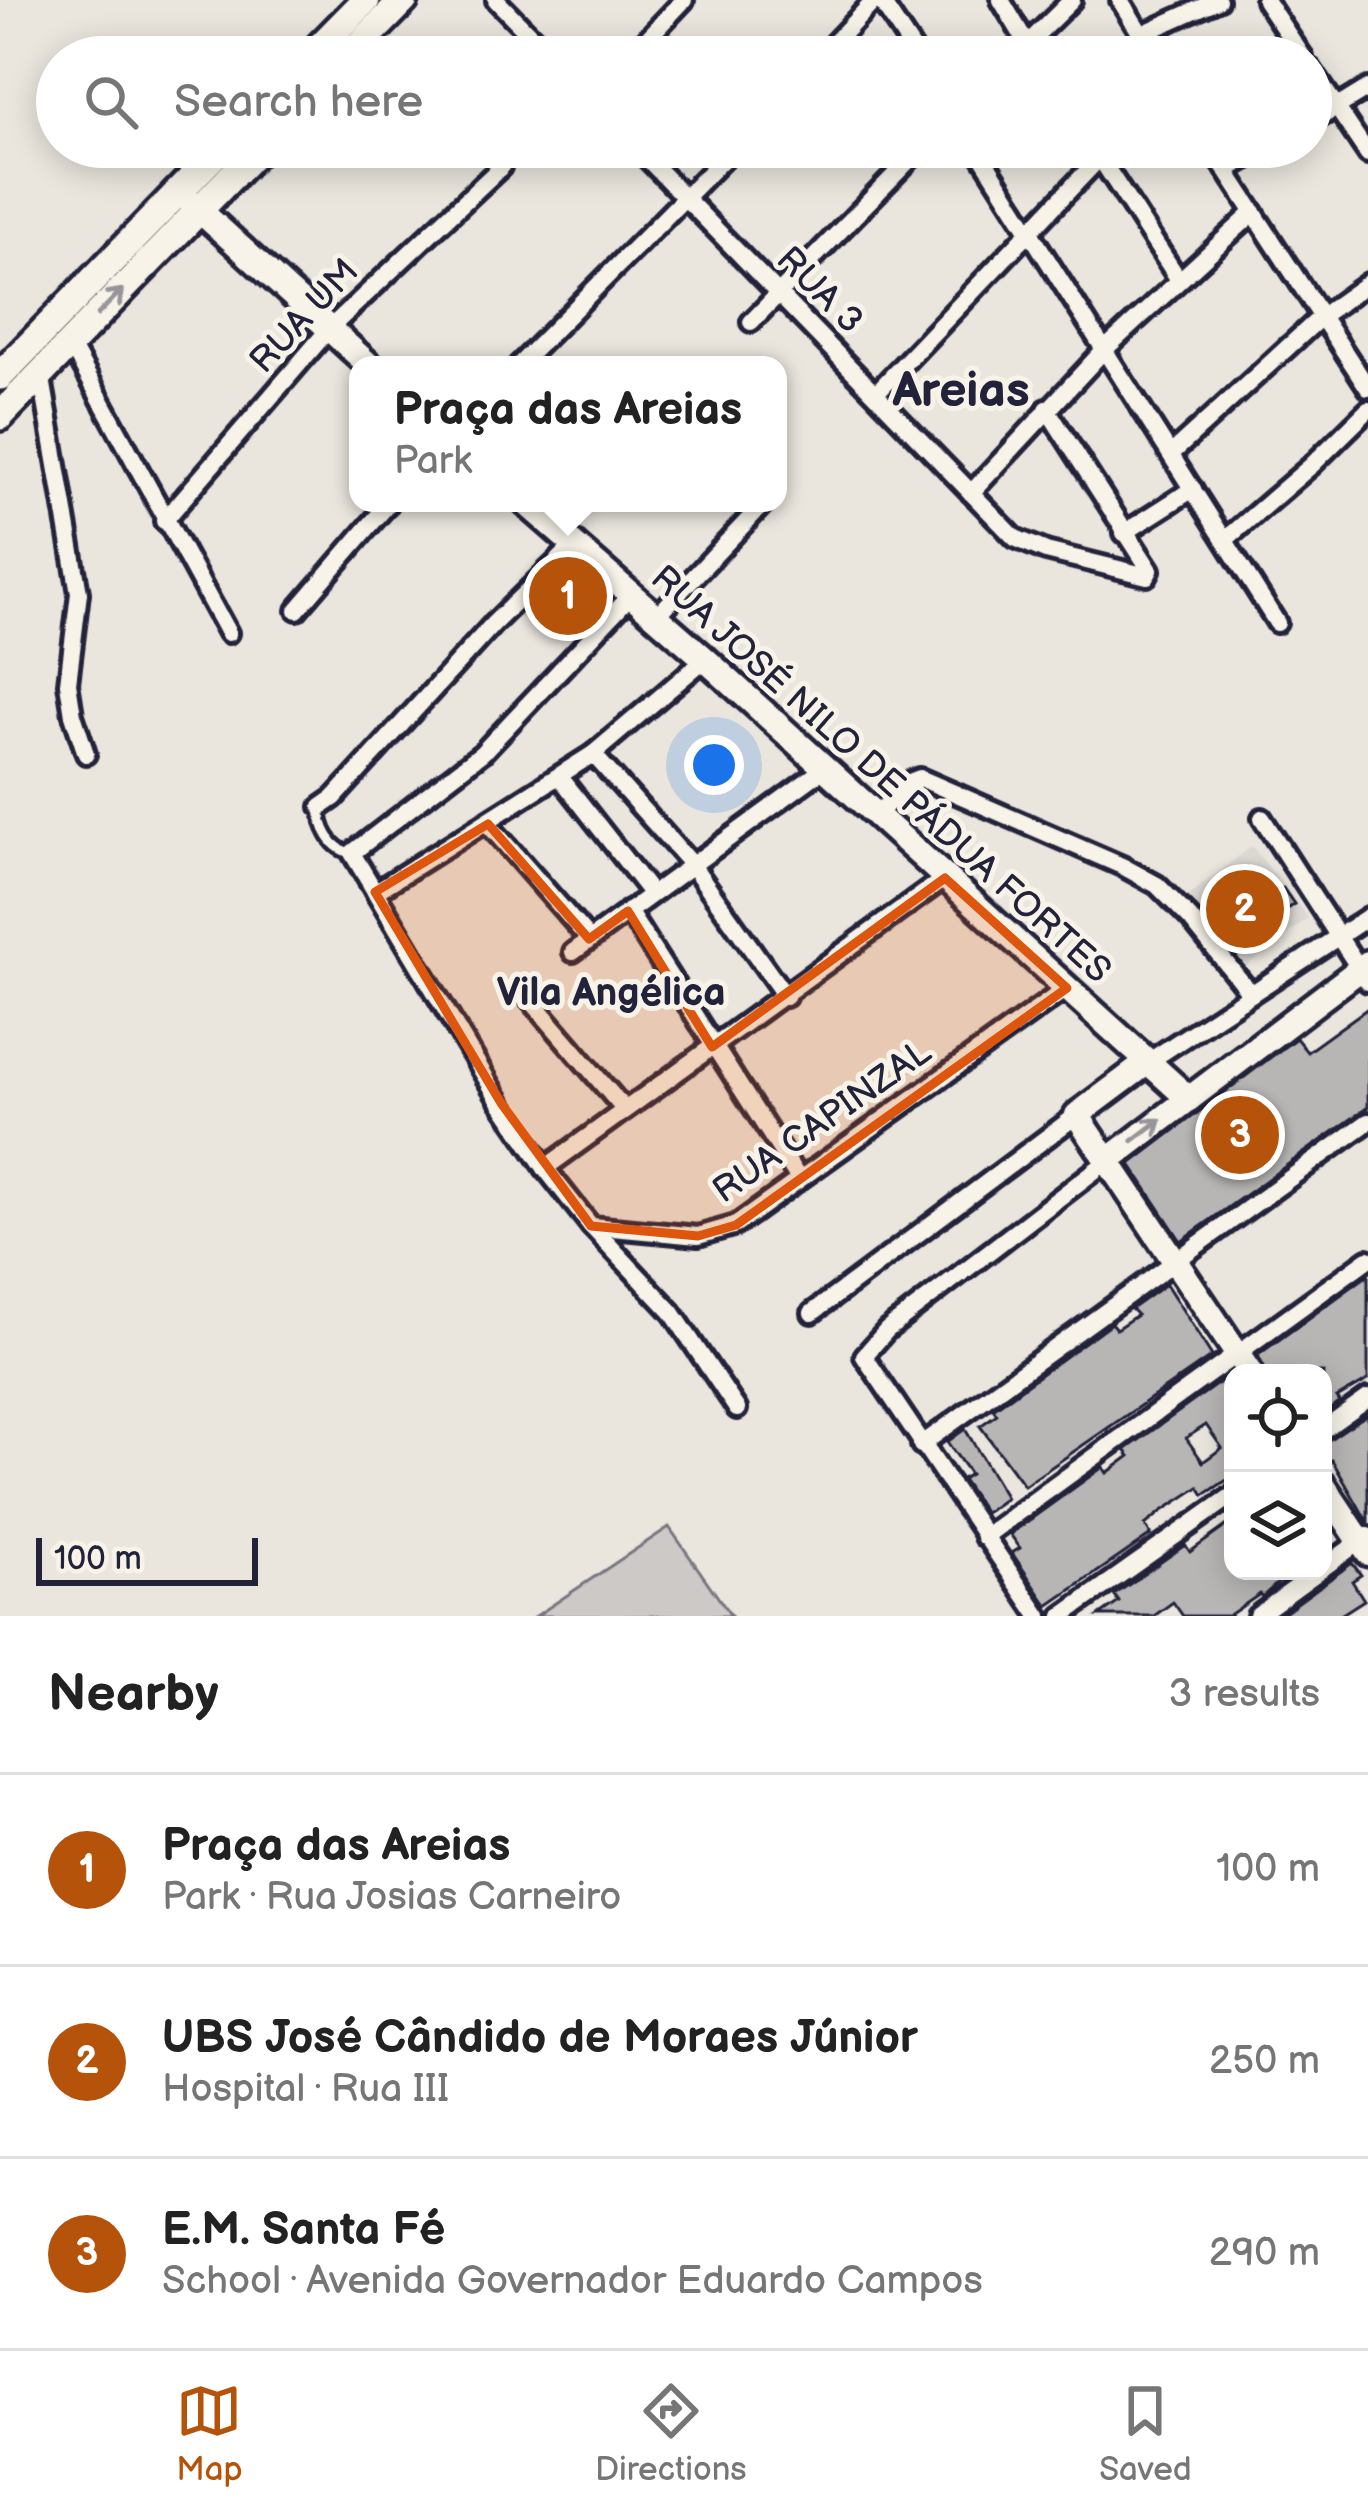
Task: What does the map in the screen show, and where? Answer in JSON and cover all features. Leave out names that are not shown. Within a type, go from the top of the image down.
[{"type":"main road","points":[[331,36],[366,0]]},
{"type":"main road","points":[[369,36],[404,0]]},
{"type":"main road","points":[[0,416],[70,343],[189,200],[209,168]]},
{"type":"main road","points":[[0,376],[189,200],[232,168]]},
{"type":"street","points":[[496,0],[531,36]]},
{"type":"street","points":[[650,36],[684,0]]},
{"type":"street","points":[[842,36],[877,0],[903,36]]},
{"type":"street","points":[[1001,0],[1017,36]]},
{"type":"street","points":[[1040,36],[1072,0]]},
{"type":"street","points":[[1120,0],[1142,34],[1218,0]]},
{"type":"street","points":[[1265,0],[1289,36]]},
{"type":"street","points":[[1332,112],[1368,88]]},
{"type":"street","points":[[1332,101],[1368,154]]},
{"type":"street","name":"RUA UM","points":[[164,520],[329,329],[501,168]]},
{"type":"street","name":"RUA 3","points":[[655,168],[970,493],[1027,545],[1144,576],[1150,570],[1124,533]]},
{"type":"street","points":[[527,356],[715,168]]},
{"type":"street","points":[[751,322],[901,168]]},
{"type":"street","points":[[989,168],[1277,623]]},
{"type":"street","points":[[877,392],[1085,168]]},
{"type":"street","points":[[1112,168],[1179,280]]},
{"type":"street","points":[[1230,168],[1226,170],[1368,388]]},
{"type":"street","points":[[189,200],[359,356]]},
{"type":"street","points":[[970,493],[1104,350],[1254,212]]},
{"type":"street","points":[[1171,454],[1323,314],[1368,283]]},
{"type":"street","points":[[70,343],[228,633]]},
{"type":"street","points":[[41,373],[79,593],[69,697],[86,754]]},
{"type":"street","points":[[1047,410],[1124,533],[1193,489]]},
{"type":"street","points":[[1225,540],[1368,410]]},
{"type":"street","points":[[297,610],[381,512]]},
{"type":"street","name":"RUA JOSÉ NILO DE PÁDUA FORTES","points":[[536,512],[1189,1099]]},
{"type":"street","points":[[321,807],[494,623],[564,536],[574,512]]},
{"type":"street","points":[[656,617],[755,512]]},
{"type":"street","points":[[632,595],[482,753],[352,854],[545,1168],[591,1226],[672,1312],[736,1409]]},
{"type":"street","points":[[375,892],[593,754],[705,659]]},
{"type":"street","points":[[593,754],[692,865],[785,997]]},
{"type":"street","points":[[573,952],[825,768]]},
{"type":"street","points":[[560,777],[651,893]]},
{"type":"street","points":[[876,817],[907,783],[920,778],[1122,866],[1170,897],[1251,994]]},
{"type":"street","points":[[1039,1616],[864,1355],[887,1330],[1106,1162],[1365,971],[1337,939],[1311,889],[1262,818]]},
{"type":"street","points":[[488,824],[589,939]]},
{"type":"street","points":[[545,1168],[945,878]]},
{"type":"street","points":[[628,911],[799,1179]]},
{"type":"street","points":[[812,1313],[1148,1062],[1368,917]]},
{"type":"street","name":"RUA CAPINZAL","points":[[591,1226],[712,1234],[736,1225],[1067,988]]},
{"type":"street","points":[[529,998],[625,1109]]},
{"type":"street","points":[[1077,1115],[1243,1362]]},
{"type":"street","points":[[921,1445],[1368,1122]]},
{"type":"street","points":[[984,1537],[1243,1362],[1368,1259]]},
{"type":"street","points":[[1332,1424],[1368,1398]]},
{"type":"street","points":[[1332,1497],[1365,1543],[1332,1563]]},
{"type":"street","points":[[1062,1616],[1224,1501]]},
{"type":"street","points":[[1257,1616],[1307,1580]]},
{"type":"lane","points":[[321,807],[320,818],[332,842],[352,854]]},
{"type":"highlighted area","points":[[488,824],[589,939],[628,911],[712,1047],[945,878],[1067,988],[736,1225],[698,1236],[591,1226],[501,1103],[375,892]]},
{"type":"shaded area","points":[[559,560],[605,599],[578,632],[531,593]]},
{"type":"shaded area","points":[[1252,846],[1308,918],[1239,972],[1183,900]]},
{"type":"shaded area","points":[[669,1527],[731,1616],[536,1616]]},
{"type":"building","points":[[1246,887],[1259,905],[1283,888],[1294,904],[1276,916],[1285,928],[1266,941],[1260,933],[1237,950],[1223,931],[1229,927],[1222,917],[1236,906],[1231,898]]},
{"type":"building","points":[[1368,1008],[1368,1107],[1181,1241],[1130,1164],[1296,1038],[1307,1052]]},
{"type":"building","points":[[1368,1275],[1368,1380],[1337,1398],[1340,1402],[1332,1408],[1332,1364],[1262,1364],[1258,1355]]},
{"type":"building","points":[[1166,1284],[1212,1356],[1024,1486],[980,1426],[997,1414],[993,1409],[1111,1323],[1116,1329],[1137,1315],[1131,1309]]},
{"type":"building","points":[[1224,1379],[1224,1482],[1204,1495],[1199,1487],[1161,1512],[1145,1525],[1151,1535],[1048,1606],[1012,1553],[1020,1548],[1010,1534],[1103,1467],[1107,1473],[1130,1456],[1125,1450]],"holes":[[[1206,1425],[1222,1448],[1203,1462],[1186,1438]]]},
{"type":"building","points":[[1368,1414],[1368,1523],[1332,1460],[1332,1437]]},
{"type":"building","points":[[965,1429],[1006,1498],[985,1513],[962,1479],[970,1474],[947,1442]]},
{"type":"building","points":[[1224,1527],[1224,1580],[1281,1580],[1228,1616],[1183,1616],[1173,1602],[1154,1616],[1099,1616],[1119,1602],[1114,1595],[1185,1545],[1190,1552]]},
{"type":"building","points":[[1352,1563],[1361,1575],[1352,1581],[1364,1600],[1339,1616],[1279,1616],[1332,1580]]},
{"type":"place","name":"Praça das Areias","points":[[568,596]]},
{"type":"place","name":"UBS José Cândido de Moraes Júnior","points":[[1245,909]]},
{"type":"place","name":"E.M. Santa Fé","points":[[1240,1135]]},
{"type":"district","name":"Areias","points":[[961,389]]},
{"type":"district","name":"Vila Angélica","points":[[611,991]]}]
